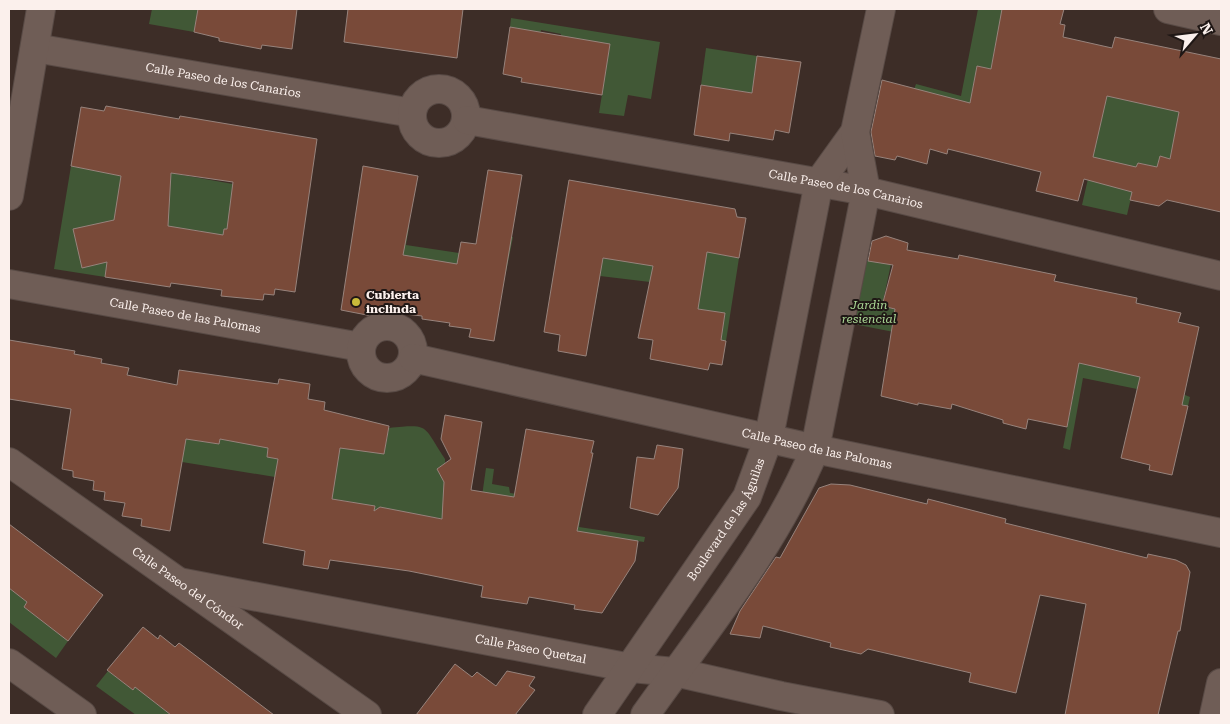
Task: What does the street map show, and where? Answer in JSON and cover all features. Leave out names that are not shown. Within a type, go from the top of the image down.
[{"type":"street","points":[[9,196],[41,9]]},
{"type":"street","name":"Boulevard de las Águilas","points":[[645,715],[757,557],[802,480],[816,449],[866,191],[855,132],[881,9]]},
{"type":"street","points":[[1168,9],[1221,21]]},
{"type":"street","name":"Calle Paseo de los Canarios","points":[[34,48],[412,113]]},
{"type":"street","points":[[443,89],[453,92],[461,99],[466,109],[466,120],[463,130],[456,138],[447,143],[436,143],[426,140],[418,134],[413,124],[412,113],[422,94],[432,90],[443,89]]},
{"type":"street","name":"Calle Paseo de los Canarios","points":[[466,120],[866,191],[1221,276]]},
{"type":"street","name":"Boulevard de las Águilas","points":[[596,715],[631,668],[747,497],[769,437],[819,182],[855,132]]},
{"type":"street","name":"Calle Paseo de las Palomas","points":[[9,284],[361,348]]},
{"type":"street","points":[[382,326],[392,326],[402,330],[410,338],[414,348],[410,367],[402,374],[382,379],[365,367],[361,348],[365,338],[372,330],[382,326]]},
{"type":"street","name":"Calle Paseo de las Palomas","points":[[413,358],[816,449],[1221,533]]},
{"type":"street","name":"Calle Paseo del Cóndor","points":[[9,462],[367,715]]},
{"type":"street","name":"Calle Paseo Quetzal","points":[[179,582],[631,668],[675,672],[781,696],[880,715]]},
{"type":"street","points":[[9,663],[82,715]]},
{"type":"street","points":[[1214,715],[1221,683]]},
{"type":"street","points":[[781,696],[806,715]]},
{"type":"green space","points":[[152,9],[198,9],[194,32],[149,24]]},
{"type":"green space","points":[[978,9],[1012,9],[1001,42],[996,41],[991,69],[977,66],[971,98],[1004,125],[913,92],[916,84],[961,96]]},
{"type":"green space","points":[[511,18],[660,42],[651,99],[628,95],[624,116],[599,113],[610,44],[564,89],[553,87],[561,34],[541,30],[540,36],[533,31],[510,27]]},
{"type":"green space","points":[[706,48],[757,56],[752,93],[701,85]]},
{"type":"green space","points":[[1104,92],[1221,120],[1221,162],[1172,151],[1170,159],[1160,156],[1157,167],[1139,163],[1127,215],[1082,205],[1098,135],[1081,131]]},
{"type":"green space","points":[[71,166],[171,181],[171,173],[233,184],[237,231],[224,229],[222,242],[201,231],[114,220],[105,277],[54,269]]},
{"type":"green space","points":[[378,222],[409,227],[406,245],[459,253],[461,243],[483,247],[486,233],[513,237],[506,272],[351,250],[354,224],[376,227]]},
{"type":"green space","points":[[609,250],[707,252],[739,258],[726,341],[721,340],[725,313],[691,308],[650,282],[600,276],[596,300],[551,292],[557,251],[607,259]]},
{"type":"green space","name":"Jardin resiencial","points":[[866,260],[891,264],[882,306],[1140,377],[1190,397],[1188,406],[1144,396],[1138,422],[1130,420],[1137,389],[1083,378],[1070,450],[1063,448],[1075,386],[1037,378],[945,342],[853,324]]},
{"type":"green space","points":[[72,412],[136,417],[192,440],[219,444],[220,439],[245,443],[269,441],[267,457],[297,463],[337,464],[344,423],[357,450],[384,454],[389,428],[419,427],[428,433],[445,459],[445,463],[437,469],[440,475],[480,510],[486,468],[494,469],[492,484],[509,487],[510,493],[583,503],[579,527],[645,537],[644,542],[445,519],[380,507],[378,516],[352,502],[315,496],[275,477],[182,462],[180,473],[157,470],[110,447],[66,439]]},
{"type":"green space","points":[[9,588],[27,602],[24,607],[68,641],[56,658],[9,622]]},
{"type":"green space","points":[[108,671],[133,690],[139,682],[166,687],[154,702],[171,715],[136,715],[96,686]]},
{"type":"building","points":[[198,9],[297,9],[292,49],[262,45],[261,49],[219,41],[219,38],[194,32]]},
{"type":"building","points":[[348,9],[463,9],[457,58],[344,42]]},
{"type":"building","points":[[1002,9],[1064,9],[1060,24],[1065,25],[1063,37],[1112,48],[1115,37],[1221,59],[1221,212],[1167,200],[1159,206],[1130,200],[1132,192],[1084,179],[1078,201],[1036,191],[1041,172],[948,149],[947,154],[930,149],[927,164],[897,156],[895,160],[875,156],[871,132],[882,80],[970,103],[977,66],[991,69]],"holes":[[[1107,96],[1179,112],[1170,159],[1160,156],[1157,167],[1138,163],[1136,167],[1093,157]]]},
{"type":"building","points":[[510,27],[610,44],[602,95],[521,82],[522,78],[503,74]]},
{"type":"building","points":[[757,56],[801,62],[789,133],[775,130],[773,140],[730,133],[729,141],[694,135],[701,85],[752,93]]},
{"type":"building","points":[[106,106],[179,119],[180,116],[317,139],[295,292],[275,289],[274,295],[264,294],[263,300],[221,296],[222,290],[171,283],[170,287],[105,277],[107,262],[82,268],[73,229],[114,220],[121,176],[71,166],[81,107],[104,111]],"holes":[[[171,173],[233,182],[227,229],[224,229],[223,235],[168,226]]]},
{"type":"building","points":[[363,166],[418,176],[403,255],[457,264],[461,242],[476,244],[488,170],[522,175],[494,341],[469,337],[471,329],[449,326],[450,323],[422,319],[422,316],[373,310],[372,316],[341,310]]},
{"type":"building","points":[[569,180],[735,209],[737,217],[746,218],[739,258],[707,252],[698,309],[725,313],[721,340],[726,341],[722,365],[710,363],[708,370],[650,359],[653,340],[638,338],[653,266],[603,258],[586,356],[558,351],[560,335],[544,332]]},
{"type":"building","points":[[886,236],[908,243],[907,250],[958,259],[959,255],[1056,275],[1054,281],[1137,298],[1136,303],[1181,313],[1178,322],[1199,327],[1182,405],[1188,406],[1172,475],[1149,470],[1150,465],[1121,458],[1140,377],[1079,363],[1067,427],[1028,419],[1026,429],[1003,423],[1003,420],[952,404],[951,409],[918,403],[918,405],[881,396],[895,309],[882,306],[893,265],[868,261],[872,241]]},
{"type":"building","points":[[9,340],[75,351],[74,354],[102,359],[101,363],[129,368],[127,375],[177,385],[179,370],[278,384],[279,379],[310,384],[308,399],[325,402],[324,410],[389,426],[384,454],[340,448],[332,499],[375,506],[374,511],[380,507],[442,519],[444,482],[437,469],[451,459],[441,439],[445,415],[482,422],[471,490],[514,497],[526,429],[594,441],[577,531],[638,541],[635,561],[602,613],[574,609],[575,605],[529,597],[527,604],[481,597],[483,586],[409,571],[330,560],[328,569],[303,565],[305,551],[263,543],[278,459],[267,457],[268,448],[220,439],[219,444],[186,439],[170,531],[141,526],[142,519],[122,516],[125,503],[104,500],[105,492],[93,490],[94,481],[73,477],[73,471],[62,469],[71,409],[9,399]]},
{"type":"building","points":[[657,445],[683,449],[678,488],[658,515],[630,508],[637,457],[654,459]]},
{"type":"building","points":[[831,484],[850,485],[927,504],[928,499],[1006,519],[1005,523],[1147,558],[1148,554],[1176,560],[1186,565],[1190,572],[1180,631],[1178,631],[1158,715],[1065,715],[1086,604],[1040,595],[1016,693],[969,682],[971,673],[868,649],[861,654],[830,647],[831,643],[763,626],[760,638],[730,634],[740,611],[776,557],[780,558],[819,488]]},
{"type":"building","points":[[9,524],[103,595],[68,641],[24,607],[27,602],[9,588]]},
{"type":"building","points":[[143,627],[158,639],[160,635],[175,647],[179,643],[274,715],[171,715],[135,687],[133,690],[107,670]]},
{"type":"building","points":[[455,664],[472,677],[477,672],[496,686],[507,671],[535,677],[529,686],[535,690],[515,715],[416,715]]},
{"type":"place","name":"Cubierta inclinda","points":[[356,302]]}]
